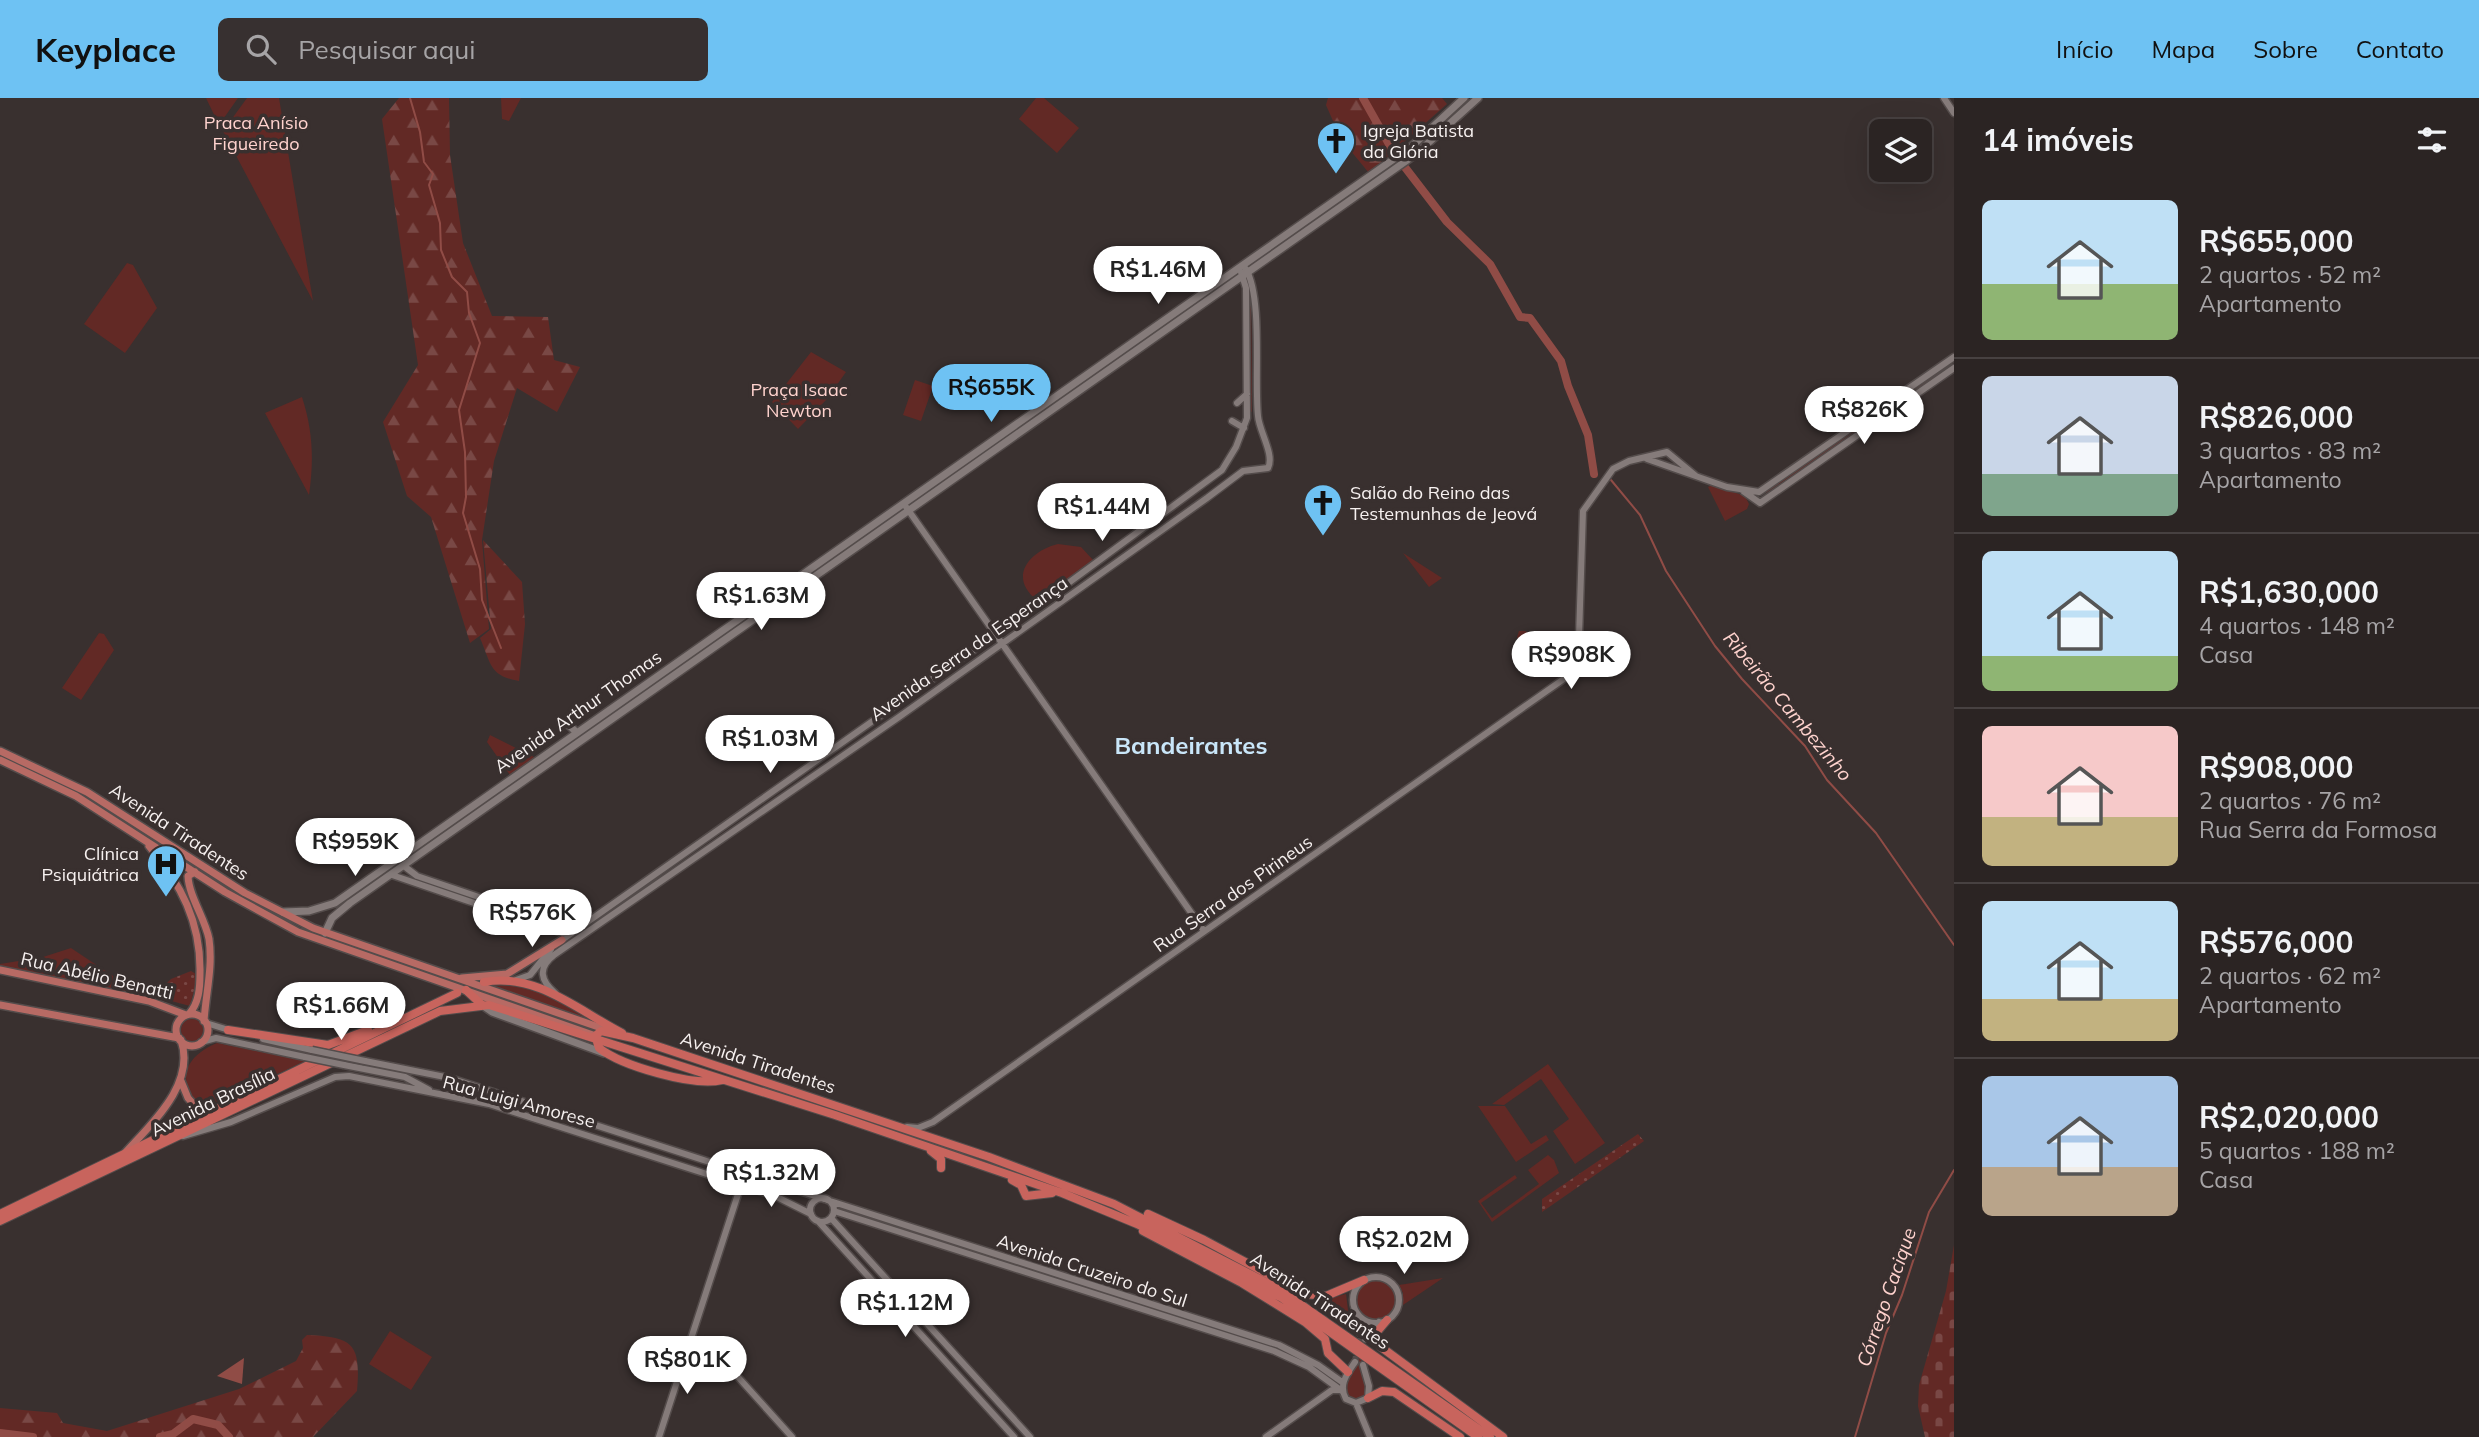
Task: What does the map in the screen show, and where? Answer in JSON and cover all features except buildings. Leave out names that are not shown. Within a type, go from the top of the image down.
[{"type":"highway","points":[[484,982],[515,981],[561,998],[633,1038]]},
{"type":"highway","points":[[466,990],[482,1005],[499,1007],[583,1036],[595,1036],[601,1031],[633,1038]]},
{"type":"highway","name":"Avenida Brasília","points":[[0,1214],[457,993]]},
{"type":"highway","name":"Avenida Brasília","points":[[0,1222],[440,1011],[482,1005]]},
{"type":"highway","points":[[228,1030],[328,1045],[415,1013]]},
{"type":"highway","points":[[595,1036],[599,1048],[607,1054],[680,1079],[711,1083],[725,1080]]},
{"type":"highway","name":"Avenida Tiradentes","points":[[595,1036],[913,1142],[1113,1213],[1219,1263],[1282,1298],[1478,1437]]},
{"type":"highway","name":"Avenida Tiradentes","points":[[633,1038],[927,1135],[1114,1204],[1279,1289],[1490,1437]]},
{"type":"highway","points":[[691,1069],[711,1083]]},
{"type":"highway","points":[[864,1126],[918,1139],[927,1135]]},
{"type":"highway","points":[[913,1142],[940,1156],[941,1168]]},
{"type":"highway","points":[[988,1168],[1021,1185],[1026,1196],[1042,1192],[1062,1193]]},
{"type":"highway","points":[[1114,1204],[1172,1224],[1305,1294],[1326,1296],[1364,1280]]},
{"type":"highway","points":[[1113,1213],[1305,1322],[1325,1339],[1328,1353],[1348,1372]]},
{"type":"highway","points":[[1383,1321],[1377,1333],[1381,1347],[1503,1437]]},
{"type":"highway","points":[[1368,1398],[1382,1391],[1394,1392],[1460,1437]]},
{"type":"main road","name":"Avenida Arthur Thomas","points":[[326,929],[350,903],[909,512],[1243,270],[1411,147],[1464,98]]},
{"type":"main road","name":"Avenida Arthur Thomas","points":[[281,912],[309,911],[335,903],[784,587],[1416,154],[1478,98]]},
{"type":"main road","points":[[784,587],[790,595]]},
{"type":"main road","points":[[715,636],[720,644]]},
{"type":"main road","points":[[648,683],[654,691]]},
{"type":"main road","points":[[567,723],[576,732]]},
{"type":"main road","points":[[562,755],[564,741]]},
{"type":"main road","name":"Avenida Tiradentes","points":[[0,751],[96,798],[281,912],[450,976],[633,1038]]},
{"type":"main road","name":"Avenida Tiradentes","points":[[0,760],[76,796],[177,862],[298,932],[595,1036]]},
{"type":"main road","points":[[524,771],[529,778]]},
{"type":"main road","points":[[76,796],[89,801],[96,798]]},
{"type":"main road","points":[[124,1154],[164,1109],[181,1081],[185,1057],[177,1023],[188,1015],[196,1003],[200,968],[195,909],[144,840]]},
{"type":"main road","points":[[173,876],[177,862],[186,859],[199,862]]},
{"type":"main road","points":[[399,859],[404,866]]},
{"type":"main road","points":[[185,1057],[207,1034],[205,1022],[211,958],[188,883],[190,874],[195,873]]},
{"type":"main road","points":[[366,892],[366,887],[379,873]]},
{"type":"main road","points":[[298,932],[319,936],[326,929],[322,914],[309,911]]},
{"type":"main road","points":[[434,979],[507,974],[565,938]]},
{"type":"main road","name":"Rua Abélio Benatti","points":[[0,970],[149,1001],[188,1015]]},
{"type":"main road","points":[[0,1005],[180,1039],[187,1045],[199,1043]]},
{"type":"main road","points":[[482,1005],[492,1012],[607,1054]]},
{"type":"main road","points":[[188,1015],[205,1022]]},
{"type":"main road","points":[[181,1081],[197,1108],[224,1106]]},
{"type":"street","points":[[1944,98],[1954,113]]},
{"type":"street","name":"Avenida Serra da Esperança","points":[[561,998],[543,980],[542,969],[548,959],[899,717],[1001,642],[1105,571],[1230,478],[1243,471],[1266,470],[1271,460],[1258,419],[1254,301],[1243,270]]},
{"type":"street","name":"Avenida Serra da Esperança","points":[[515,981],[530,975],[549,951],[576,930],[1181,503],[1222,470],[1247,418],[1243,270]]},
{"type":"street","points":[[1647,459],[1743,491],[1759,492],[1954,357]]},
{"type":"street","points":[[1743,491],[1760,503],[1954,368]]},
{"type":"street","points":[[1237,403],[1247,394]]},
{"type":"street","points":[[1232,421],[1244,428]]},
{"type":"street","name":"Rua Serra dos Pirineus","points":[[933,1122],[1578,670],[1581,657],[1583,511],[1613,469],[1629,461],[1647,459],[1667,452],[1696,476]]},
{"type":"street","points":[[1222,470],[1230,478]]},
{"type":"street","points":[[904,504],[1204,931]]},
{"type":"street","points":[[404,866],[417,876],[495,906],[565,938]]},
{"type":"street","points":[[392,875],[576,930]]},
{"type":"street","name":"Rua Luigi Amorese","points":[[205,1022],[312,1051],[450,1078],[826,1199]]},
{"type":"street","points":[[199,1043],[216,1038],[382,1072],[405,1077],[432,1092]]},
{"type":"street","points":[[382,1072],[389,1077],[391,1085]]},
{"type":"street","name":"Rua Luigi Amorese","points":[[178,1137],[231,1122],[341,1076],[489,1104],[782,1199],[811,1214],[818,1221],[1014,1437]]},
{"type":"street","points":[[892,1124],[918,1128],[933,1122]]},
{"type":"street","points":[[927,1135],[933,1122]]},
{"type":"street","points":[[660,1158],[686,1162],[688,1155]]},
{"type":"street","points":[[659,1437],[741,1185]]},
{"type":"street","points":[[811,1214],[813,1203],[826,1199],[832,1214],[847,1236],[1030,1437]]},
{"type":"street","name":"Avenida Cruzeiro do Sul","points":[[826,1199],[1275,1344],[1318,1364],[1342,1382]]},
{"type":"street","points":[[818,1221],[832,1214]]},
{"type":"street","name":"Avenida Cruzeiro do Sul","points":[[832,1214],[1268,1349],[1309,1367],[1342,1391],[1346,1399],[1356,1404]]},
{"type":"street","points":[[838,1244],[847,1236]]},
{"type":"street","points":[[1359,1332],[1354,1294],[1364,1280],[1382,1278],[1396,1288],[1398,1305],[1365,1339]]},
{"type":"street","points":[[1356,1311],[1366,1320],[1383,1321]]},
{"type":"street","points":[[1268,1349],[1275,1344]]},
{"type":"street","points":[[689,1346],[720,1357],[792,1437]]},
{"type":"street","points":[[1318,1364],[1328,1353]]},
{"type":"street","points":[[1266,1437],[1332,1390],[1342,1391],[1342,1382],[1355,1362]]},
{"type":"street","points":[[1363,1365],[1369,1386],[1368,1398],[1356,1404],[1370,1437]]},
{"type":"green space","points":[[206,98],[238,98],[219,125]]},
{"type":"green space","name":"Praca Anísio Figueiredo","points":[[247,98],[279,98],[313,301],[223,131]]},
{"type":"green space","points":[[399,98],[449,98],[450,155],[463,243],[492,316],[548,317],[554,360],[580,367],[557,412],[517,388],[494,461],[482,540],[489,629],[470,643],[431,517],[407,496],[383,422],[418,365],[382,119]]},
{"type":"green space","points":[[501,98],[521,98],[509,121],[502,119]]},
{"type":"green space","points":[[1036,98],[1044,98],[1079,128],[1057,153],[1019,119]]},
{"type":"green space","points":[[1328,98],[1442,98],[1447,104],[1369,173],[1341,139],[1326,105]]},
{"type":"green space","points":[[127,263],[133,265],[157,308],[125,353],[84,324]]},
{"type":"green space","points":[[1248,293],[1251,293],[1252,412],[1250,411]]},
{"type":"green space","name":"Praça Isaac Newton","points":[[811,352],[846,372],[827,399],[798,429],[772,402]]},
{"type":"green space","points":[[1951,362],[1953,366],[1861,427]]},
{"type":"green space","points":[[915,380],[933,386],[921,421],[903,415]]},
{"type":"green space","points":[[302,397],[312,446],[309,495],[265,413]]},
{"type":"green space","points":[[1853,431],[1856,433],[1766,493],[1767,491]]},
{"type":"green space","points":[[1712,485],[1745,496],[1749,504],[1747,509],[1725,521],[1708,487]]},
{"type":"green space","points":[[483,540],[522,582],[525,624],[519,681],[496,672],[480,638],[491,629]]},
{"type":"green space","points":[[1058,544],[1081,547],[1094,561],[1038,601],[1024,583],[1026,566],[1038,553]]},
{"type":"green space","points":[[1403,553],[1442,578],[1429,587]]},
{"type":"green space","points":[[1519,631],[1525,631],[1572,657],[1573,661],[1552,677],[1546,677],[1517,637]]},
{"type":"green space","points":[[99,633],[104,634],[114,650],[81,700],[62,688]]},
{"type":"green space","points":[[490,735],[536,758],[510,775],[487,742]]},
{"type":"green space","points":[[71,948],[128,986],[124,992],[0,968],[0,964],[43,957]]},
{"type":"green space","points":[[191,971],[197,978],[190,1006],[153,996],[171,979]]},
{"type":"green space","points":[[506,985],[534,991],[599,1024],[491,986]]},
{"type":"green space","points":[[192,1019],[200,1022],[203,1030],[200,1038],[192,1041],[184,1038],[181,1030],[184,1022]]},
{"type":"green space","points":[[217,1043],[306,1061],[210,1105],[199,1104],[187,1085],[188,1068],[198,1054]]},
{"type":"green space","points":[[1548,1064],[1605,1143],[1575,1164],[1553,1131],[1569,1119],[1541,1079],[1504,1105],[1492,1104]]},
{"type":"green space","points":[[1478,1106],[1505,1106],[1531,1144],[1546,1135],[1549,1140],[1516,1162]]},
{"type":"green space","points":[[1638,1134],[1644,1141],[1542,1212],[1542,1199]]},
{"type":"green space","points":[[1548,1155],[1554,1160],[1559,1173],[1492,1222],[1478,1201],[1515,1175],[1517,1178],[1481,1203],[1492,1218],[1539,1184],[1528,1170]]},
{"type":"green space","points":[[1954,1245],[1954,1437],[1925,1437],[1918,1406],[1919,1385],[1946,1291]]},
{"type":"green space","points":[[1443,1278],[1403,1305],[1403,1293],[1399,1285]]},
{"type":"green space","points":[[1376,1280],[1390,1286],[1396,1300],[1390,1314],[1376,1320],[1362,1314],[1356,1300],[1362,1286]]},
{"type":"green space","points":[[1346,1294],[1350,1326],[1312,1303]]},
{"type":"green space","points":[[1361,1322],[1371,1327],[1365,1337],[1361,1354],[1365,1394],[1357,1400],[1348,1397],[1345,1387],[1357,1364]]},
{"type":"green space","points":[[390,1331],[432,1357],[411,1390],[369,1364]]},
{"type":"green space","points":[[307,1335],[335,1338],[351,1346],[355,1353],[358,1375],[357,1391],[313,1437],[0,1437],[0,1408],[57,1413],[63,1423],[107,1431],[239,1389],[296,1361],[303,1348],[302,1340]]},
{"type":"shaded area","points":[[244,1358],[242,1384],[217,1376]]},
{"type":"waterway","points":[[410,98],[420,132],[424,162],[433,174],[429,185],[440,223],[441,250],[452,277],[467,292],[469,313],[480,343],[459,410],[465,452],[466,497],[463,513],[480,569],[482,600],[501,648]]},
{"type":"waterway","name":"Ribeirão Cambezinho","points":[[1363,98],[1394,153]]},
{"type":"waterway","name":"Ribeirão Cambezinho","points":[[1404,166],[1447,222],[1490,264],[1520,317],[1530,318],[1561,361],[1588,435],[1594,474]]},
{"type":"waterway","name":"Ribeirão Cambezinho","points":[[1611,480],[1640,515],[1666,571],[1715,646],[1805,746],[1827,780],[1876,833],[1954,945]]},
{"type":"waterway","name":"Córrego Cacique","points":[[1855,1437],[1886,1333],[1902,1295],[1929,1212],[1954,1170]]},
{"type":"waterway","points":[[160,1437],[173,1434],[193,1419],[218,1425],[229,1437]]},
{"type":"waterway","points":[[0,1433],[33,1437]]},
{"type":"tunnel","points":[[1355,1362],[1359,1332]]},
{"type":"place","name":"Igreja Batista da Glória","points":[[1336,175]]},
{"type":"place","name":"Salão do Reino das Testemunhas de Jeová","points":[[1323,537]]},
{"type":"place","name":"Clínica Psiquiátrica","points":[[166,898]]},
{"type":"district","name":"Bandeirantes","points":[[1191,746]]}]
